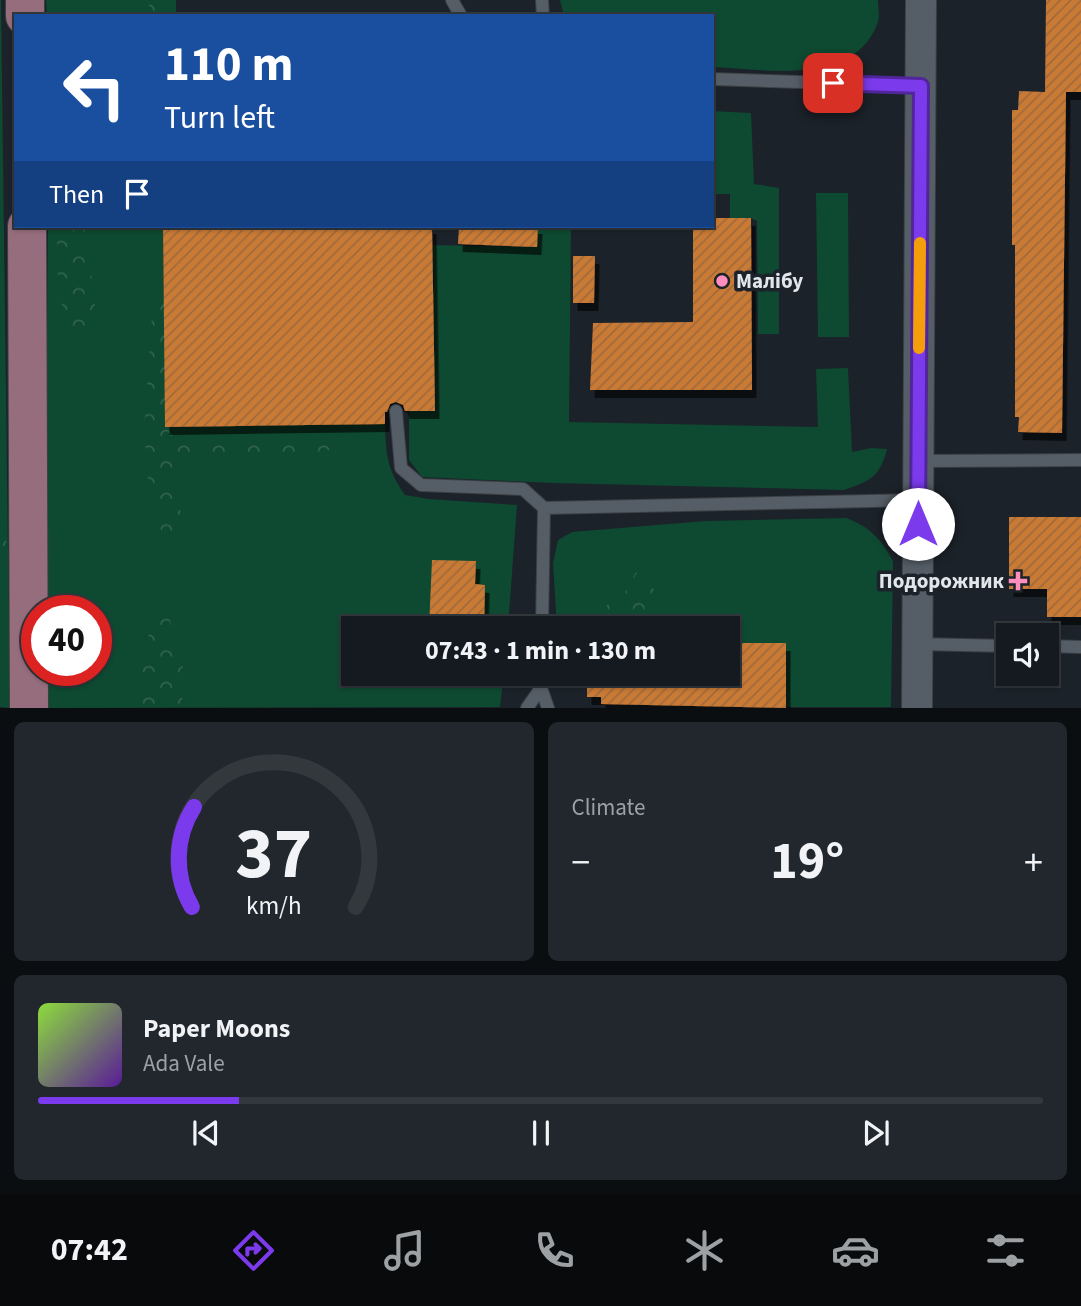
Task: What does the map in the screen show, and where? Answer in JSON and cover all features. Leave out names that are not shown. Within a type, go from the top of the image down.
[{"type":"main road","points":[[27,228],[29,708]]},
{"type":"street","points":[[917,708],[921,0]]},
{"type":"lane","points":[[714,79],[921,86]]},
{"type":"lane","points":[[396,411],[401,468],[421,485],[523,489],[544,508],[918,500]]},
{"type":"lane","points":[[918,461],[1081,460]]},
{"type":"lane","points":[[542,616],[544,508]]},
{"type":"lane","points":[[917,644],[996,646]]},
{"type":"lane","points":[[1059,646],[1081,647]]},
{"type":"lane","points":[[527,708],[541,688]]},
{"type":"lane","points":[[541,688],[548,708]]},
{"type":"green space","points":[[1,0],[10,708],[0,707]]},
{"type":"green space","points":[[46,0],[159,0],[160,14],[47,14]]},
{"type":"green space","points":[[149,0],[176,0],[176,14],[149,14]]},
{"type":"green space","points":[[560,0],[878,0],[879,17],[866,43],[850,57],[807,70],[782,71],[714,67],[714,14],[564,14]]},
{"type":"green space","points":[[714,111],[751,113],[754,184],[779,188],[779,334],[758,334],[757,221],[751,218],[730,218],[730,194],[714,194]]},
{"type":"green space","points":[[816,193],[848,193],[849,337],[818,337]]},
{"type":"green space","points":[[48,228],[163,228],[165,427],[385,424],[389,461],[394,477],[405,495],[517,505],[509,616],[341,616],[341,686],[503,686],[500,707],[43,708],[44,686],[112,686],[112,595],[45,595]]},
{"type":"green space","points":[[57,228],[85,228],[97,320],[72,355],[58,287]]},
{"type":"green space","points":[[538,228],[571,228],[569,422],[818,427],[816,369],[848,368],[852,452],[871,448],[887,449],[881,466],[873,477],[844,490],[422,477],[409,460],[409,411],[435,410],[433,245],[537,247]]},
{"type":"green space","points":[[169,295],[165,427],[177,439],[346,442],[316,456],[266,460],[215,455],[176,467],[182,529],[177,544],[162,534],[148,481],[144,428],[153,301]]},
{"type":"green space","points":[[0,498],[7,549],[0,578]]},
{"type":"green space","points":[[846,518],[862,525],[874,535],[893,561],[891,707],[786,707],[786,643],[740,643],[740,616],[556,616],[553,563],[558,540],[572,532],[705,521]]},
{"type":"green space","points":[[636,572],[645,584],[654,589],[648,608],[638,616],[610,616],[602,608],[623,596]]},
{"type":"green space","points":[[169,617],[183,665],[182,707],[140,707],[141,656],[153,623]]},
{"type":"building","points":[[1046,0],[1081,0],[1081,92],[1066,92],[1062,433],[1018,432],[1019,417],[1015,417],[1012,110],[1018,110],[1019,91],[1045,92]]},
{"type":"building","name":"Малібу","points":[[714,218],[751,218],[752,390],[590,390],[593,323],[693,322],[693,228],[714,228]]},
{"type":"building","points":[[163,228],[432,228],[435,411],[405,411],[403,405],[396,402],[390,404],[385,412],[385,424],[165,427]]},
{"type":"building","points":[[459,228],[538,228],[537,247],[458,244]]},
{"type":"building","points":[[573,256],[595,256],[594,303],[573,303]]},
{"type":"building","points":[[1009,517],[1081,517],[1081,617],[1047,617],[1047,589],[1009,589]]},
{"type":"building","points":[[432,560],[476,561],[475,584],[485,585],[484,616],[430,616]]},
{"type":"building","points":[[740,643],[786,643],[786,708],[601,704],[601,697],[587,697],[587,686],[740,686]]},
{"type":"slow traffic","points":[[919,348],[920,243]]},
{"type":"place","name":"Малібу","points":[[722,281]]},
{"type":"place","name":"Подорожник","points":[[1018,581]]},
{"type":"route","points":[[833,83],[921,86],[918,524]]}]
